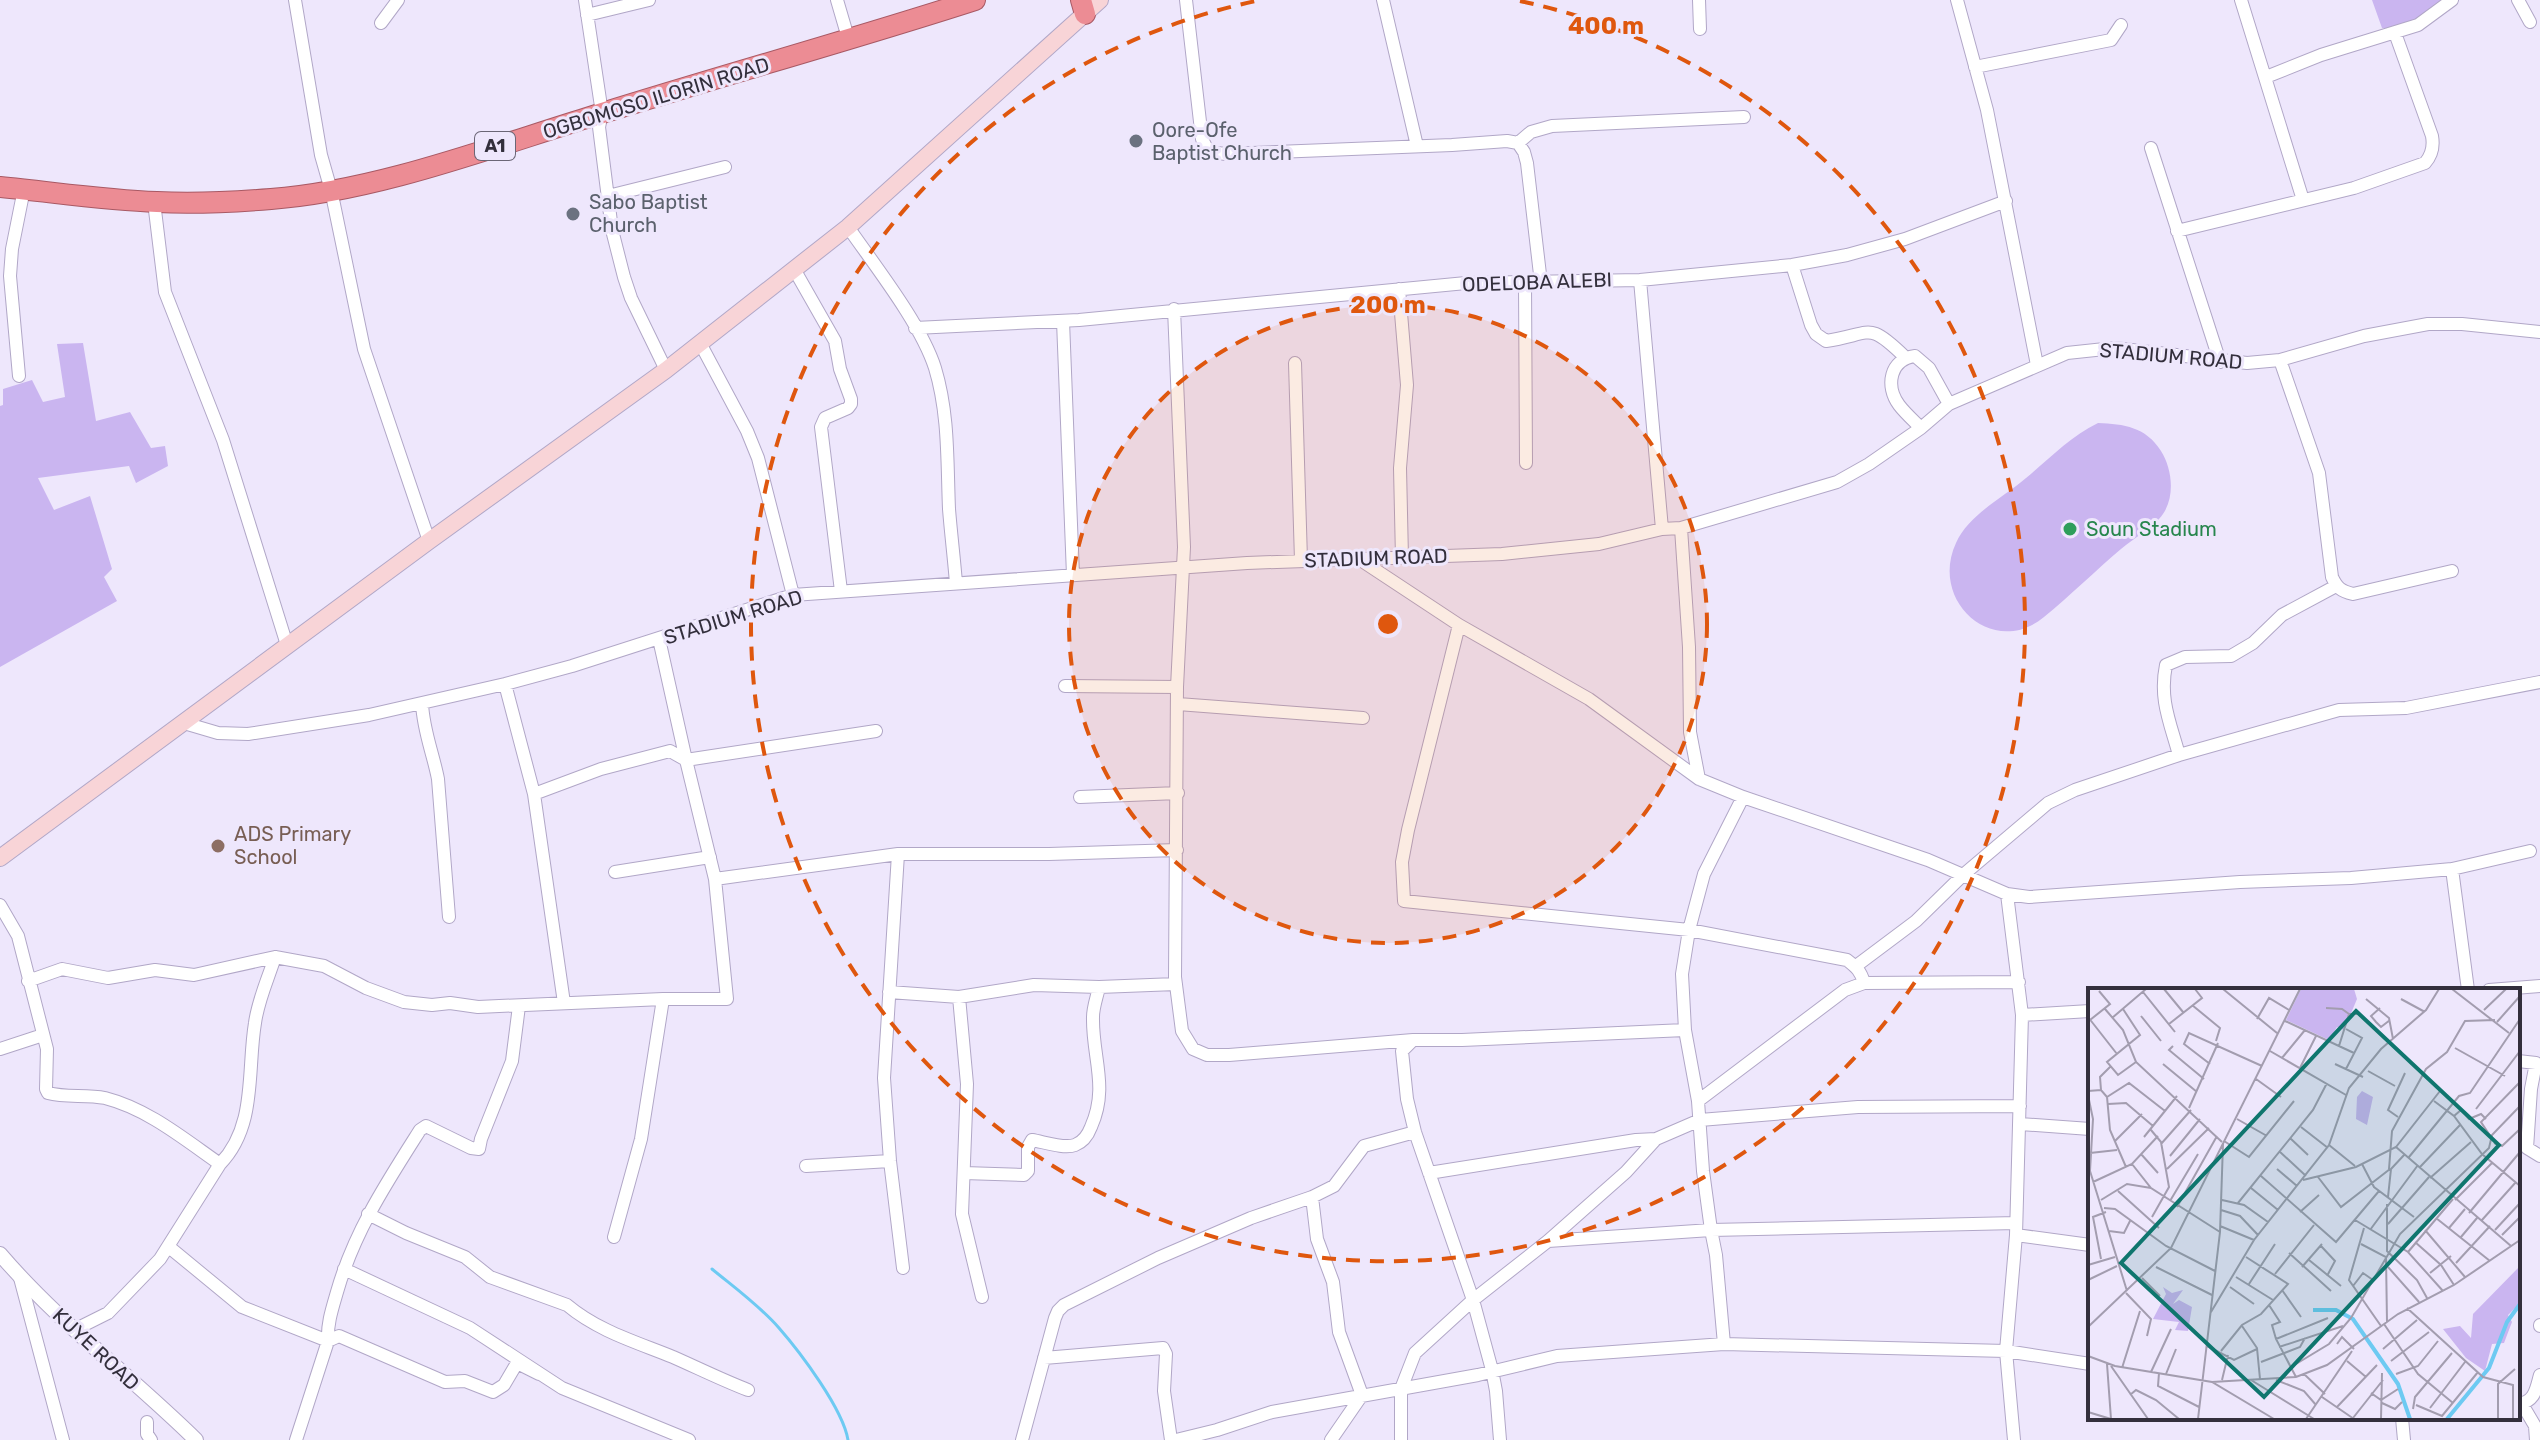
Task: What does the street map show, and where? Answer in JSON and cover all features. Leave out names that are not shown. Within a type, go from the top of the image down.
[{"type":"highway","name":"OGBOMOSO ILORIN ROAD","points":[[0,187],[154,202],[201,203],[275,199],[331,190],[400,176],[975,0]]},
{"type":"main road","points":[[0,858],[666,370],[848,227],[1089,5]]},
{"type":"street","points":[[295,0],[321,155],[364,349],[429,541]]},
{"type":"street","points":[[381,23],[398,0]]},
{"type":"street","points":[[585,0],[602,113],[599,127],[615,243],[631,298],[666,370]]},
{"type":"street","points":[[587,15],[649,0]]},
{"type":"street","points":[[837,0],[849,41]]},
{"type":"street","points":[[1186,0],[1202,139],[1207,149],[1226,154],[1507,141],[1518,143],[1527,163],[1541,283]]},
{"type":"street","points":[[1383,0],[1417,146]]},
{"type":"street","points":[[1699,0],[1700,29]]},
{"type":"street","points":[[1957,0],[1987,110],[2037,365]]},
{"type":"street","points":[[2241,0],[2303,200]]},
{"type":"street","points":[[2266,77],[2321,55],[2418,25],[2452,0]]},
{"type":"street","points":[[2518,0],[2530,22]]},
{"type":"street","points":[[1975,67],[2111,40],[2121,25]]},
{"type":"street","points":[[2177,231],[2354,188],[2417,168],[2430,157],[2432,136],[2395,33]]},
{"type":"street","points":[[1518,143],[1531,132],[1552,126],[1744,117]]},
{"type":"street","points":[[2151,148],[2220,362]]},
{"type":"street","points":[[608,196],[725,167]]},
{"type":"street","points":[[19,376],[10,276],[24,189]]},
{"type":"street","name":"ODELOBA ALEBI","points":[[915,328],[1063,321],[1466,283],[1640,280],[1792,265],[1847,255],[1905,239],[2006,201]]},
{"type":"street","points":[[154,202],[165,292],[223,440],[287,645]]},
{"type":"street","points":[[848,227],[915,328],[934,365],[943,398],[956,583]]},
{"type":"street","points":[[1792,265],[1816,334],[1826,341],[1863,331],[1879,333],[1905,357]]},
{"type":"street","points":[[794,269],[835,341],[840,369],[851,399],[848,408],[825,418],[821,427],[841,591]]},
{"type":"street","points":[[1640,280],[1662,529]]},
{"type":"street","points":[[1525,283],[1526,463]]},
{"type":"street","points":[[1399,289],[1407,385],[1400,468],[1402,558]]},
{"type":"street","points":[[1174,309],[1184,547],[1177,687],[1176,984],[1182,1031],[1193,1049],[1207,1055],[1229,1055],[1413,1040],[1685,1030]]},
{"type":"street","points":[[1063,321],[1073,575]]},
{"type":"street","name":"STADIUM ROAD","points":[[184,723],[218,733],[248,734],[369,715],[505,684],[659,639],[793,595],[1181,567],[1553,549],[1599,544],[1662,529],[1681,528],[1837,482],[1921,428],[1949,404],[2067,353],[2114,348],[2247,363],[2280,360],[2364,336],[2428,324],[2462,324],[2540,332]]},
{"type":"street","points":[[700,343],[758,458],[793,595]]},
{"type":"street","points":[[1921,428],[1897,402],[1890,382],[1894,368],[1905,357],[1915,356],[1929,368],[1949,404]]},
{"type":"street","points":[[2280,360],[2319,473],[2332,577],[2336,586],[2342,592],[2353,594],[2452,571]]},
{"type":"street","points":[[1295,363],[1301,560]]},
{"type":"street","points":[[1681,528],[1689,647],[1690,732],[1699,779]]},
{"type":"street","points":[[1356,557],[1459,625],[1589,699],[1699,779],[1928,860],[2007,894],[2029,897],[2240,882],[2351,878],[2452,869],[2530,851]]},
{"type":"street","points":[[2179,755],[2165,710],[2163,681],[2166,665],[2185,657],[2231,656],[2253,643],[2282,615],[2336,586]]},
{"type":"street","points":[[1459,625],[1408,830],[1402,862],[1404,901],[1689,930],[1847,960],[1862,974],[1864,983]]},
{"type":"street","points":[[28,981],[62,969],[108,978],[155,970],[194,975],[275,957],[324,966],[366,988],[404,1002],[432,1005],[519,1006],[727,999],[715,879],[659,639]]},
{"type":"street","points":[[1856,966],[1916,921],[1963,875],[2048,803],[2075,790],[2179,755],[2339,710],[2406,708],[2540,682]]},
{"type":"street","points":[[505,684],[534,794],[564,1003]]},
{"type":"street","points":[[1065,686],[1177,687]]},
{"type":"street","points":[[422,703],[426,739],[435,759],[438,779],[449,917]]},
{"type":"street","points":[[1178,704],[1363,718]]},
{"type":"street","points":[[534,794],[601,769],[670,751],[686,760],[876,731]]},
{"type":"street","points":[[1080,797],[1178,793]]},
{"type":"street","points":[[1724,1344],[1716,1255],[1703,1171],[1698,1101],[1685,1030],[1682,974],[1689,930],[1704,874],[1743,797]]},
{"type":"street","points":[[715,879],[898,854],[1177,850]]},
{"type":"street","points":[[898,854],[884,1078],[903,1268]]},
{"type":"street","points":[[615,872],[710,857]]},
{"type":"street","points":[[2452,869],[2468,988]]},
{"type":"street","points":[[2007,894],[2022,1015],[2016,1229],[2006,1351],[2014,1440]]},
{"type":"street","points":[[0,905],[18,936],[47,1049],[48,1093],[103,1098],[121,1104],[156,1120],[220,1164]]},
{"type":"street","points":[[74,1330],[108,1313],[169,1247],[220,1164],[229,1155],[246,1112],[255,1019],[275,957]]},
{"type":"street","points":[[1698,1101],[1845,990],[1864,983],[2019,982]]},
{"type":"street","points":[[889,992],[959,997],[1034,985],[1099,987],[1176,984]]},
{"type":"street","points":[[2514,988],[2540,986]]},
{"type":"street","points":[[964,1173],[1024,1175],[1028,1171],[1028,1147],[1032,1140],[1070,1146],[1078,1144],[1088,1135],[1099,1095],[1100,1070],[1093,1017],[1099,987]]},
{"type":"street","points":[[959,997],[967,1084],[962,1214],[982,1297]]},
{"type":"street","points":[[614,1237],[641,1139],[663,999]]},
{"type":"street","points":[[296,1440],[328,1341],[327,1326],[344,1269],[368,1214],[420,1130],[426,1126],[479,1149],[512,1061],[519,1006]]},
{"type":"street","points":[[2022,1015],[2088,1011]]},
{"type":"street","points":[[0,1049],[43,1035]]},
{"type":"street","points":[[1413,1040],[1402,1051],[1407,1099],[1415,1132],[1473,1300],[1492,1370],[1500,1440]]},
{"type":"street","points":[[2520,1061],[2536,1063],[2527,1148],[2540,1156]]},
{"type":"street","points":[[1429,1173],[1656,1139],[1700,1120],[1858,1107],[2020,1106]]},
{"type":"street","points":[[2020,1124],[2088,1129]]},
{"type":"street","points":[[1022,1440],[1058,1311],[1064,1305],[1251,1218],[1312,1197],[1334,1186],[1364,1146],[1415,1132]]},
{"type":"street","points":[[1401,1440],[1401,1389],[1415,1353],[1473,1300],[1548,1241],[1626,1172],[1656,1139]]},
{"type":"street","points":[[806,1166],[890,1161]]},
{"type":"street","points":[[1312,1197],[1317,1239],[1333,1282],[1339,1332],[1362,1395]]},
{"type":"street","points":[[368,1214],[465,1257],[490,1277],[567,1305],[622,1339],[671,1356],[748,1390]]},
{"type":"street","points":[[1548,1241],[1711,1230],[2016,1229],[2088,1245]]},
{"type":"street","points":[[169,1247],[242,1307],[328,1341],[339,1336],[445,1382],[465,1381],[493,1392],[504,1385],[517,1363],[539,1374]]},
{"type":"street","name":"KUYE ROAD","points":[[0,1254],[20,1278],[74,1330],[196,1440]]},
{"type":"street","points":[[344,1269],[463,1324],[562,1388],[689,1440]]},
{"type":"street","points":[[20,1278],[63,1440]]},
{"type":"street","points":[[1044,1358],[1163,1348],[1166,1354],[1164,1391],[1174,1440],[1272,1412],[1478,1375],[1557,1356],[1724,1344],[2006,1351],[2088,1364]]},
{"type":"street","points":[[2536,1440],[2535,1426],[2520,1404],[2529,1402],[2535,1395],[2540,1375]]},
{"type":"street","points":[[1331,1440],[1362,1395]]},
{"type":"street","points":[[2402,1420],[2404,1440]]},
{"type":"street","points":[[147,1422],[147,1434],[151,1440]]},
{"type":"shaded area","points":[[2372,0],[2446,0],[2416,21],[2400,27],[2382,28]]},
{"type":"shaded area","points":[[83,343],[96,421],[130,412],[151,448],[165,446],[168,466],[136,483],[129,466],[38,478],[54,510],[90,496],[112,569],[104,577],[117,601],[0,667],[0,406],[3,405],[3,389],[32,380],[43,402],[65,397],[57,344]]},
{"type":"shaded area","points":[[2098,423],[2134,428],[2161,451],[2171,485],[2164,512],[2044,617],[2024,628],[2005,631],[1987,627],[1971,618],[1959,603],[1951,585],[1950,565],[1962,533],[1978,515],[2069,441]]},
{"type":"waterway","points":[[712,1269],[764,1312],[788,1338],[830,1397],[848,1440]]},
{"type":"place","name":"Oore-Ofe Baptist Church","points":[[1136,141]]},
{"type":"place","name":"Sabo Baptist Church","points":[[573,214]]},
{"type":"place","name":"Soun Stadium","points":[[2070,529]]},
{"type":"place","name":"ADS Primary School","points":[[218,846]]}]
